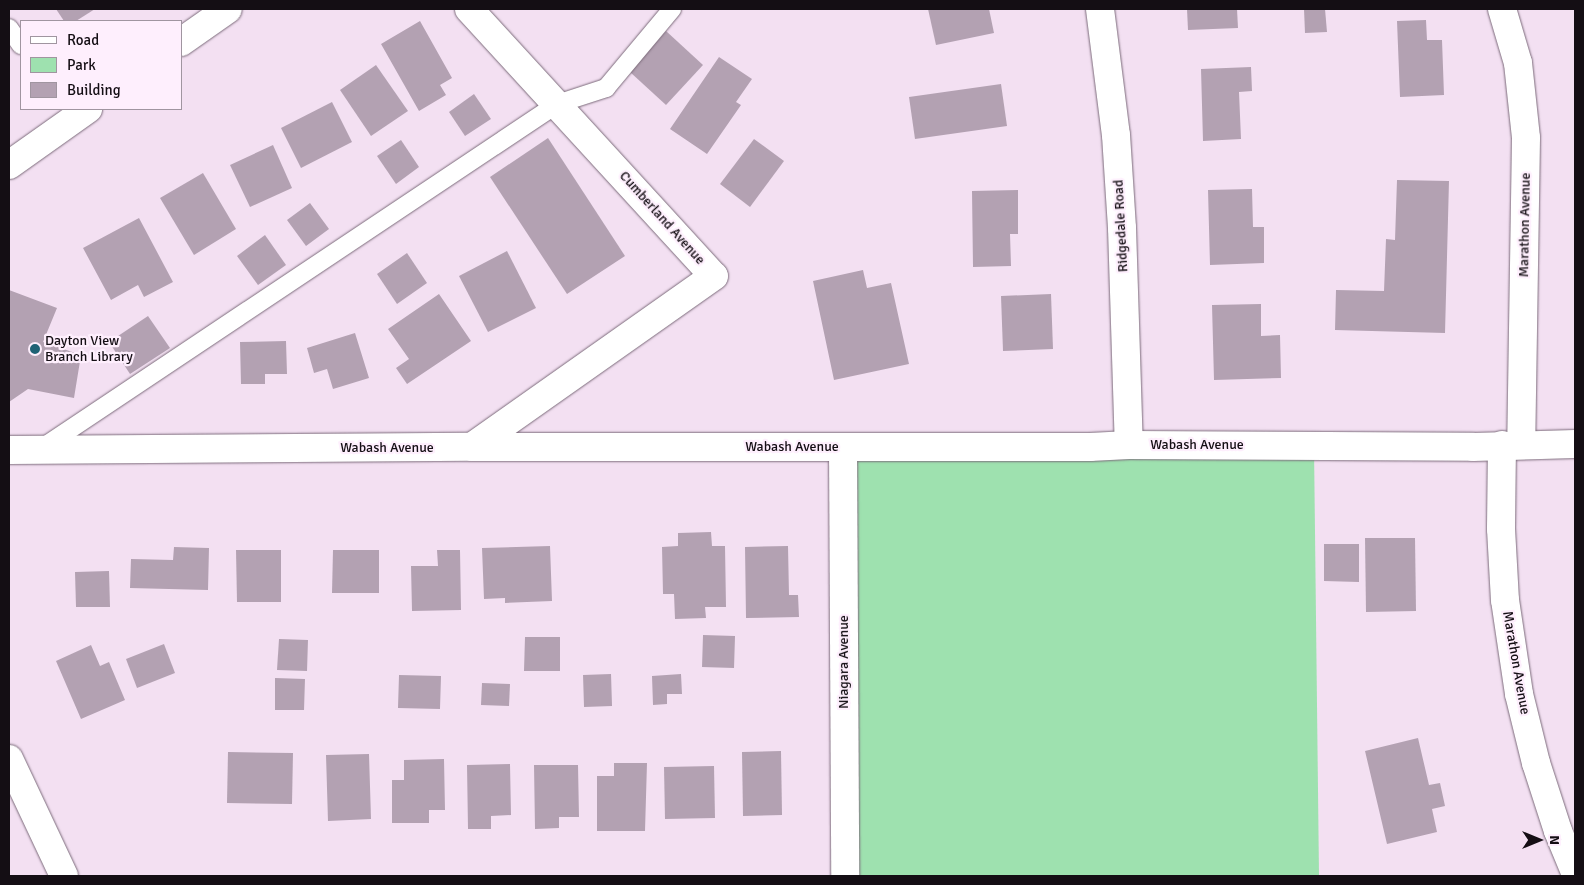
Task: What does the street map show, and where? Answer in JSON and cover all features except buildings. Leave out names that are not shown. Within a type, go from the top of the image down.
[{"type":"street","points":[[182,41],[228,9]]},
{"type":"street","name":"Cumberland Avenue","points":[[469,9],[714,276],[472,447]]},
{"type":"street","name":"Ridgedale Road","points":[[1100,9],[1116,144],[1122,228],[1129,445]]},
{"type":"street","name":"Marathon Avenue","points":[[1502,9],[1518,63],[1526,138],[1512,445],[1501,529],[1505,600],[1519,694],[1536,763],[1558,831],[1575,872]]},
{"type":"street","points":[[9,165],[81,111]]},
{"type":"street","name":"Wabash Avenue","points":[[9,450],[1575,444]]},
{"type":"street","name":"Niagara Avenue","points":[[843,447],[846,876]]},
{"type":"street","points":[[9,759],[64,876]]},
{"type":"lane","points":[[40,450],[557,104],[606,88],[672,9]]},
{"type":"lane","points":[[9,28],[20,44]]},
{"type":"green space","points":[[1314,446],[1319,876],[845,876],[843,447]]},
{"type":"place","name":"Dayton View Branch Library","points":[[35,349]]}]
